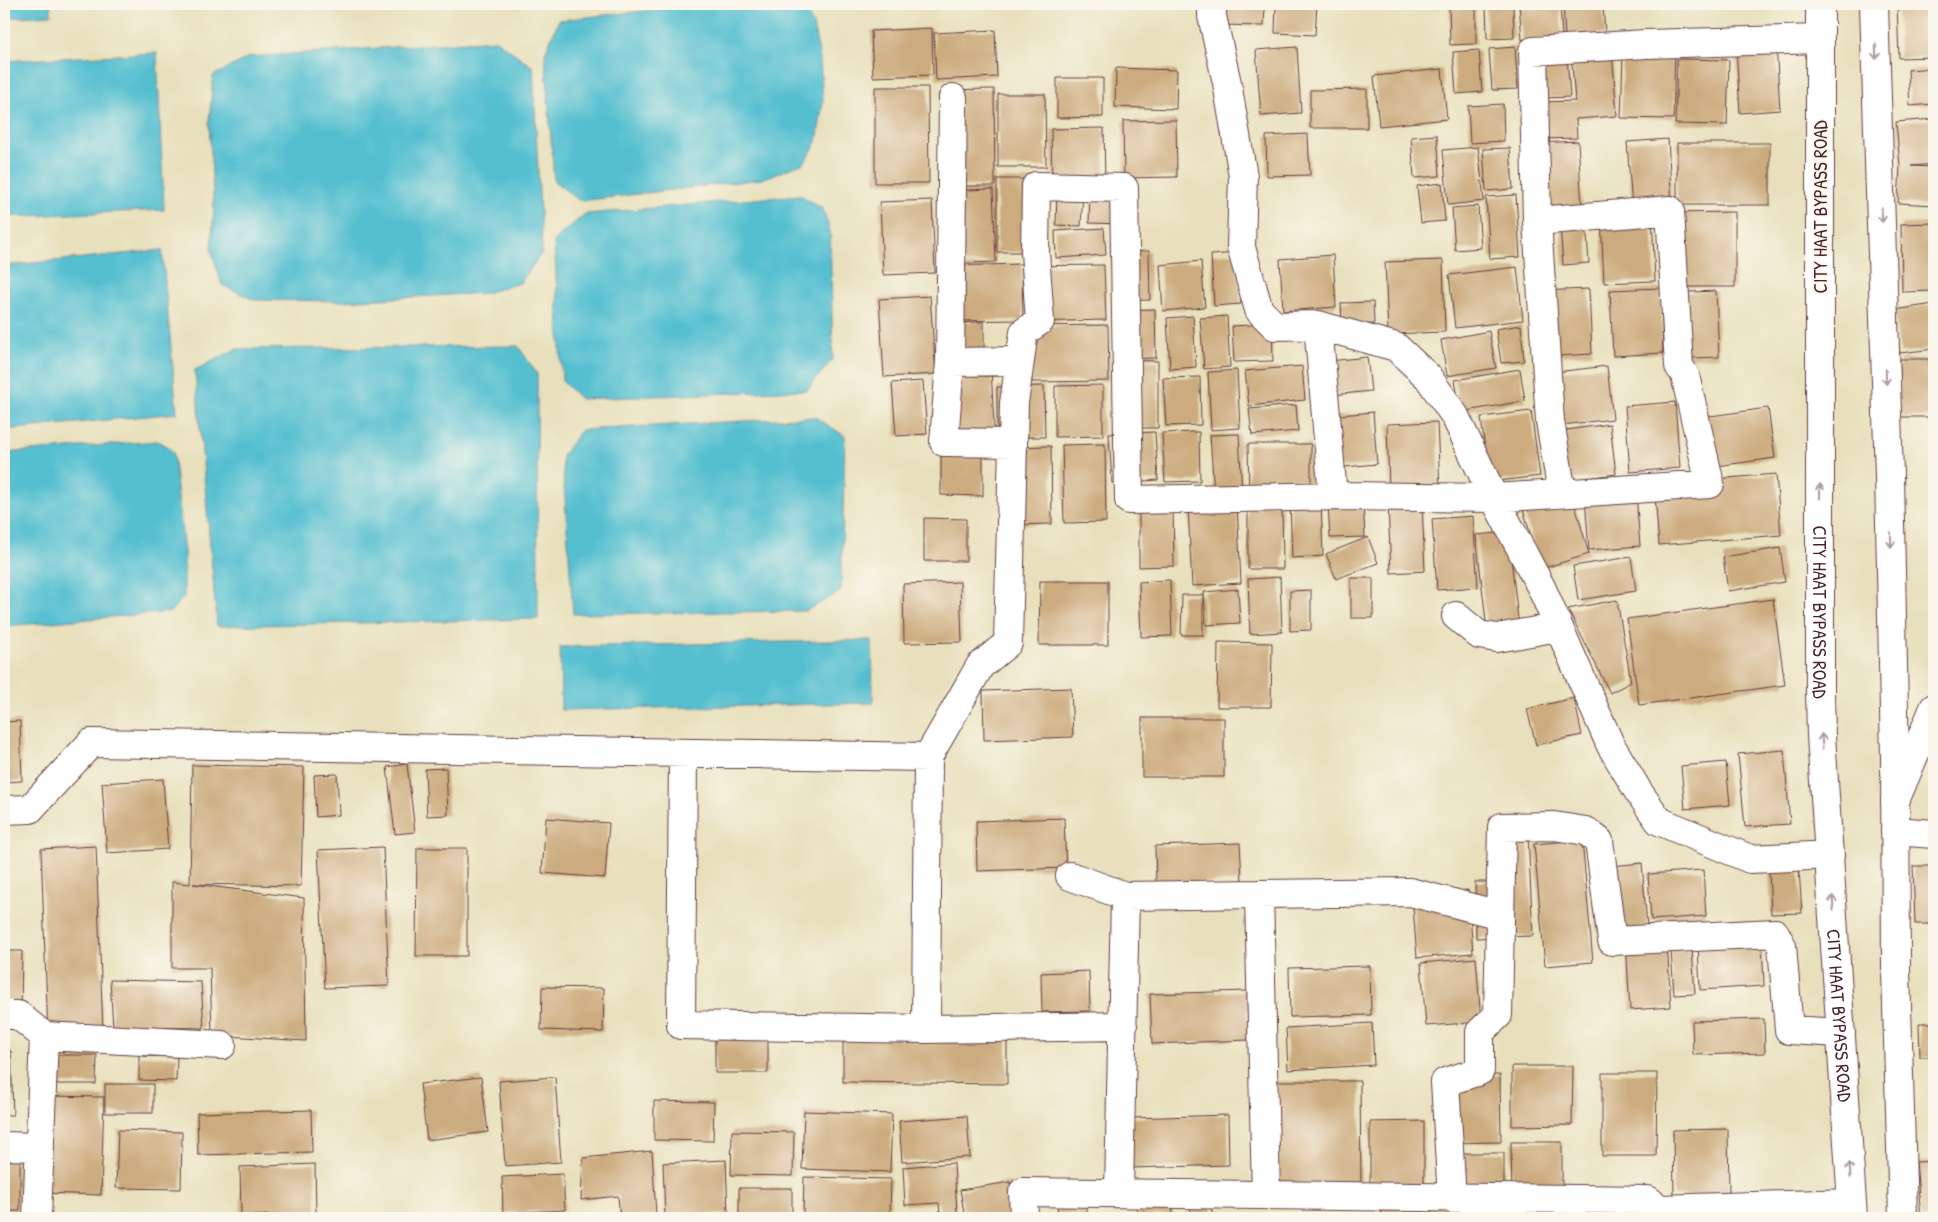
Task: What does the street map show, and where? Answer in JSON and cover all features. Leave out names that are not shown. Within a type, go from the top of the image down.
[{"type":"street","points":[[1212,4],[1212,16],[1228,83],[1243,176],[1241,247],[1259,310],[1275,326],[1318,325],[1396,347],[1428,377],[1455,416],[1494,498],[1542,589],[1610,744],[1659,821],[1750,859],[1830,855]]},
{"type":"street","name":"CITY HAAT BYPASS ROAD","points":[[1820,4],[1821,736],[1842,1033],[1852,1211]]},
{"type":"street","points":[[1874,4],[1889,456],[1896,801],[1896,970],[1903,1218]]},
{"type":"street","points":[[1562,493],[1550,421],[1537,221],[1532,51],[1646,44],[1820,39]]},
{"type":"street","points":[[953,98],[950,362],[944,442],[1013,443]]},
{"type":"street","points":[[926,1028],[928,757],[980,666],[1008,643],[1014,403],[1024,332],[1040,321],[1035,252],[1036,186],[1124,188],[1129,500],[1333,496],[1494,498],[1710,484],[1685,375],[1679,366],[1670,210],[1537,221]]},
{"type":"street","points":[[1318,325],[1333,496]]},
{"type":"street","points":[[950,362],[1020,361]]},
{"type":"street","points":[[1456,616],[1479,635],[1498,638],[1558,627]]},
{"type":"street","points":[[1896,801],[1934,708]]},
{"type":"street","points":[[4,810],[30,809],[91,743],[928,757]]},
{"type":"street","points":[[683,753],[681,1025],[926,1028],[1123,1026]]},
{"type":"street","points":[[1452,1199],[1445,1082],[1480,1071],[1480,1032],[1498,1015],[1502,827],[1554,826],[1586,831],[1599,841],[1612,941],[1775,933],[1782,946],[1789,1030],[1842,1033]]},
{"type":"street","points":[[1895,831],[1934,834]]},
{"type":"street","points":[[1070,876],[1126,896],[1410,892],[1500,915]]},
{"type":"street","points":[[1259,894],[1266,1195]]},
{"type":"street","points":[[1119,1192],[1126,896]]},
{"type":"street","points":[[4,1015],[18,1015],[44,1036],[222,1045]]},
{"type":"street","points":[[37,1218],[44,1036]]},
{"type":"street","points":[[4,1146],[40,1147]]},
{"type":"street","points":[[1024,1218],[1024,1192],[1119,1192],[1452,1199],[1648,1200],[1660,1214],[1852,1211]]},
{"type":"water","points":[[4,4],[51,4],[51,15],[4,18]]},
{"type":"water","points":[[710,4],[803,4],[813,24],[820,59],[823,101],[817,142],[804,163],[762,179],[580,201],[554,181],[545,53],[559,20]]},
{"type":"water","points":[[496,40],[533,67],[542,253],[520,283],[485,293],[342,301],[254,300],[222,285],[211,249],[214,210],[209,123],[213,76],[249,57]]},
{"type":"water","points":[[157,53],[164,210],[4,217],[4,61]]},
{"type":"water","points":[[800,195],[823,209],[830,231],[833,359],[807,390],[580,399],[562,381],[554,240],[585,214]]},
{"type":"water","points":[[162,250],[177,413],[4,430],[4,266]]},
{"type":"water","points":[[518,346],[537,374],[538,619],[217,626],[195,370],[236,349]]},
{"type":"water","points":[[815,417],[845,436],[841,591],[806,611],[573,614],[562,456],[581,430]]},
{"type":"water","points":[[157,441],[167,446],[173,452],[184,552],[184,597],[170,612],[4,626],[4,453]]},
{"type":"water","points":[[872,640],[873,703],[561,710],[560,647]]},
{"type":"building","points":[[1220,4],[1265,4],[1264,26],[1219,25]]},
{"type":"building","points":[[1276,4],[1317,4],[1315,35],[1275,33]]},
{"type":"building","points":[[1449,4],[1476,4],[1476,44],[1450,45]]},
{"type":"building","points":[[1486,4],[1513,4],[1514,38],[1487,39]]},
{"type":"building","points":[[1519,4],[1560,4],[1562,37],[1522,40]]},
{"type":"building","points":[[1563,4],[1603,4],[1605,34],[1565,37]]},
{"type":"building","points":[[1897,4],[1932,4],[1934,57],[1899,58]]},
{"type":"building","points":[[932,28],[933,75],[873,77],[871,31]]},
{"type":"building","points":[[995,30],[997,77],[936,80],[934,33]]},
{"type":"building","points":[[1776,44],[1780,110],[1740,113],[1736,47]]},
{"type":"building","points":[[1297,47],[1301,113],[1261,116],[1256,50]]},
{"type":"building","points":[[1515,47],[1518,89],[1492,90],[1489,49]]},
{"type":"building","points":[[1479,50],[1482,92],[1456,94],[1453,52]]},
{"type":"building","points":[[1612,50],[1617,116],[1576,119],[1577,138],[1542,139],[1541,102],[1575,101],[1571,53]]},
{"type":"building","points":[[1623,53],[1675,54],[1673,119],[1621,118]]},
{"type":"building","points":[[1567,56],[1570,97],[1544,98],[1541,57]]},
{"type":"building","points":[[1677,59],[1729,60],[1727,125],[1675,124]]},
{"type":"building","points":[[1116,68],[1177,70],[1176,109],[1115,107]]},
{"type":"building","points":[[1934,68],[1934,104],[1910,106],[1908,70]]},
{"type":"building","points":[[1442,69],[1447,119],[1379,126],[1374,76]]},
{"type":"building","points":[[1057,78],[1103,78],[1103,117],[1057,118]]},
{"type":"building","points":[[875,87],[928,87],[929,183],[875,183]]},
{"type":"building","points":[[994,89],[995,186],[941,186],[941,90]]},
{"type":"building","points":[[1367,89],[1367,128],[1310,128],[1310,90]]},
{"type":"building","points":[[998,94],[1045,94],[1046,167],[998,167]]},
{"type":"building","points":[[1503,104],[1504,141],[1470,143],[1468,106]]},
{"type":"building","points":[[1934,119],[1934,164],[1911,166],[1934,167],[1934,205],[1898,203],[1900,166],[1896,122]]},
{"type":"building","points":[[1176,120],[1177,177],[1124,178],[1123,121]]},
{"type":"building","points":[[1104,128],[1105,184],[1052,185],[1051,129]]},
{"type":"building","points":[[1308,134],[1310,175],[1267,176],[1266,136]]},
{"type":"building","points":[[1437,135],[1440,176],[1414,178],[1411,137]]},
{"type":"building","points":[[1668,139],[1672,205],[1632,208],[1627,142]]},
{"type":"building","points":[[1578,141],[1582,207],[1544,209],[1540,143]]},
{"type":"building","points":[[1677,143],[1770,143],[1770,205],[1677,205]]},
{"type":"building","points":[[1478,147],[1484,201],[1448,205],[1443,150]]},
{"type":"building","points":[[1510,148],[1513,189],[1486,191],[1483,149]]},
{"type":"building","points":[[997,179],[1045,179],[1045,252],[997,252]]},
{"type":"building","points":[[1442,183],[1445,221],[1421,223],[1417,186]]},
{"type":"building","points":[[993,189],[996,262],[944,264],[941,191]]},
{"type":"building","points":[[1057,190],[1083,191],[1081,226],[1056,225]]},
{"type":"building","points":[[1090,195],[1127,196],[1127,224],[1089,223]]},
{"type":"building","points":[[1516,195],[1520,257],[1490,259],[1486,197]]},
{"type":"building","points":[[932,200],[935,273],[883,275],[880,202]]},
{"type":"building","points":[[1478,206],[1481,248],[1455,250],[1452,208]]},
{"type":"building","points":[[1735,212],[1735,287],[1669,287],[1669,213]]},
{"type":"building","points":[[1652,215],[1655,281],[1604,283],[1601,218]]},
{"type":"building","points":[[1586,222],[1589,263],[1563,265],[1560,224]]},
{"type":"building","points":[[1934,223],[1934,291],[1902,292],[1901,224]]},
{"type":"building","points":[[1104,228],[1106,255],[1056,258],[1055,231]]},
{"type":"building","points":[[1149,251],[1150,300],[1115,301],[1112,252]]},
{"type":"building","points":[[1237,253],[1241,304],[1214,306],[1211,255]]},
{"type":"building","points":[[1333,255],[1336,307],[1283,311],[1280,259]]},
{"type":"building","points":[[1443,260],[1445,332],[1388,334],[1385,262]]},
{"type":"building","points":[[1201,261],[1205,307],[1163,311],[1160,265]]},
{"type":"building","points":[[1022,264],[1023,320],[946,321],[945,266]]},
{"type":"building","points":[[1104,265],[1106,320],[1029,322],[1027,266]]},
{"type":"building","points":[[1517,267],[1523,320],[1455,328],[1449,275]]},
{"type":"building","points":[[1661,288],[1663,353],[1613,356],[1610,290]]},
{"type":"building","points":[[1589,289],[1592,354],[1541,357],[1538,291]]},
{"type":"building","points":[[1716,291],[1719,357],[1668,359],[1666,293]]},
{"type":"building","points":[[930,296],[936,374],[884,377],[879,299]]},
{"type":"building","points":[[1373,302],[1374,324],[1342,325],[1341,303]]},
{"type":"building","points":[[1934,304],[1934,349],[1900,353],[1894,310]]},
{"type":"building","points":[[1155,309],[1156,358],[1121,359],[1118,310]]},
{"type":"building","points":[[1193,316],[1196,367],[1170,369],[1167,318]]},
{"type":"building","points":[[1227,316],[1230,367],[1204,369],[1200,318]]},
{"type":"building","points":[[984,322],[984,353],[942,354],[942,323]]},
{"type":"building","points":[[1272,324],[1273,361],[1234,362],[1232,326]]},
{"type":"building","points":[[1108,325],[1109,381],[1032,382],[1031,326]]},
{"type":"building","points":[[1521,325],[1524,361],[1501,363],[1496,329]]},
{"type":"building","points":[[1489,331],[1496,368],[1447,376],[1441,340]]},
{"type":"building","points":[[1367,357],[1371,391],[1314,397],[1311,363]]},
{"type":"building","points":[[1900,359],[1929,359],[1930,417],[1900,417]]},
{"type":"building","points":[[1116,360],[1158,361],[1158,428],[1116,428]]},
{"type":"building","points":[[1302,366],[1305,400],[1249,406],[1245,371]]},
{"type":"building","points":[[1607,366],[1613,419],[1545,427],[1539,374]]},
{"type":"building","points":[[991,367],[995,445],[944,448],[940,370]]},
{"type":"building","points":[[1520,369],[1525,401],[1460,412],[1455,380]]},
{"type":"building","points":[[1237,370],[1240,428],[1211,430],[1208,372]]},
{"type":"building","points":[[1200,377],[1201,425],[1166,426],[1163,378]]},
{"type":"building","points":[[923,381],[927,434],[896,436],[892,383]]},
{"type":"building","points":[[1103,385],[1103,436],[1055,437],[1055,386]]},
{"type":"building","points":[[1044,386],[1045,437],[997,437],[997,387]]},
{"type":"building","points":[[1675,402],[1680,468],[1630,472],[1625,406]]},
{"type":"building","points":[[1296,405],[1298,431],[1252,435],[1249,409]]},
{"type":"building","points":[[1768,408],[1775,458],[1710,467],[1703,417]]},
{"type":"building","points":[[1531,411],[1540,476],[1489,482],[1481,417]]},
{"type":"building","points":[[1373,412],[1377,464],[1323,469],[1319,417]]},
{"type":"building","points":[[1437,422],[1440,488],[1389,490],[1387,424]]},
{"type":"building","points":[[1610,424],[1616,474],[1551,483],[1544,433]]},
{"type":"building","points":[[1155,432],[1158,480],[1112,483],[1109,434]]},
{"type":"building","points":[[1199,432],[1200,481],[1165,482],[1162,433]]},
{"type":"building","points":[[1239,434],[1242,492],[1214,493],[1210,435]]},
{"type":"building","points":[[1105,444],[1106,522],[1064,523],[1062,445]]},
{"type":"building","points":[[1248,444],[1311,444],[1311,494],[1249,495]]},
{"type":"building","points":[[1051,446],[1052,524],[1010,525],[1008,447]]},
{"type":"building","points":[[941,453],[983,453],[983,496],[941,495]]},
{"type":"building","points":[[1776,474],[1781,535],[1659,545],[1654,484]]},
{"type":"building","points":[[1635,480],[1640,546],[1589,550],[1584,484]]},
{"type":"building","points":[[1571,491],[1589,554],[1541,569],[1522,506]]},
{"type":"building","points":[[1139,502],[1173,502],[1174,566],[1139,567]]},
{"type":"building","points":[[1321,502],[1323,556],[1292,558],[1290,503]]},
{"type":"building","points":[[1363,503],[1365,537],[1330,538],[1328,505]]},
{"type":"building","points":[[1237,504],[1241,583],[1192,586],[1188,507]]},
{"type":"building","points":[[1282,504],[1283,569],[1248,569],[1248,505]]},
{"type":"building","points":[[1422,504],[1425,571],[1391,573],[1388,505]]},
{"type":"building","points":[[1473,516],[1478,587],[1437,590],[1432,519]]},
{"type":"building","points":[[924,518],[966,519],[966,561],[924,561]]},
{"type":"building","points":[[1508,532],[1519,627],[1487,630],[1476,535]]},
{"type":"building","points":[[1368,537],[1378,563],[1336,579],[1326,554]]},
{"type":"building","points":[[1780,548],[1785,582],[1728,591],[1723,557]]},
{"type":"building","points":[[1631,557],[1636,591],[1578,600],[1573,566]]},
{"type":"building","points":[[1280,577],[1282,632],[1250,634],[1248,579]]},
{"type":"building","points":[[1351,578],[1373,578],[1373,618],[1351,618]]},
{"type":"building","points":[[1170,580],[1172,636],[1141,637],[1139,582]]},
{"type":"building","points":[[1040,581],[1108,581],[1108,645],[1039,645]]},
{"type":"building","points":[[960,582],[962,642],[904,643],[903,584]]},
{"type":"building","points":[[1238,589],[1240,623],[1206,625],[1204,592]]},
{"type":"building","points":[[1311,590],[1311,630],[1290,631],[1290,591]]},
{"type":"building","points":[[1182,595],[1203,595],[1203,635],[1181,635]]},
{"type":"building","points":[[1773,599],[1785,685],[1639,705],[1627,619]]},
{"type":"building","points":[[1617,600],[1631,682],[1610,693],[1568,609]]},
{"type":"building","points":[[1218,642],[1272,643],[1271,707],[1217,707]]},
{"type":"building","points":[[1071,688],[1073,737],[984,740],[983,691]]},
{"type":"building","points":[[1574,698],[1582,735],[1536,745],[1527,709]]},
{"type":"building","points":[[1142,718],[1224,718],[1224,777],[1142,777]]},
{"type":"building","points":[[20,721],[22,781],[4,782],[4,722]]},
{"type":"building","points":[[1784,750],[1790,824],[1745,827],[1738,754]]},
{"type":"building","points":[[1726,762],[1730,805],[1685,809],[1681,766]]},
{"type":"building","points":[[407,764],[415,832],[395,834],[387,767]]},
{"type":"building","points":[[192,765],[304,767],[301,886],[193,884],[304,898],[306,1041],[212,1035],[210,968],[172,968],[172,882],[190,884]]},
{"type":"building","points":[[446,768],[448,815],[427,816],[425,769]]},
{"type":"building","points":[[337,774],[339,815],[316,817],[314,775]]},
{"type":"building","points":[[163,779],[168,849],[107,853],[102,783]]},
{"type":"building","points":[[546,818],[609,823],[605,878],[542,873]]},
{"type":"building","points":[[1064,818],[1066,868],[977,871],[976,821]]},
{"type":"building","points":[[1528,835],[1533,936],[1501,937],[1496,836]]},
{"type":"building","points":[[1582,840],[1593,962],[1545,966],[1534,844]]},
{"type":"building","points":[[1240,843],[1242,881],[1156,884],[1155,846]]},
{"type":"building","points":[[96,846],[103,1032],[48,1035],[41,849]]},
{"type":"building","points":[[383,847],[389,986],[325,988],[318,850]]},
{"type":"building","points":[[417,848],[467,848],[467,956],[416,956]]},
{"type":"building","points":[[1642,863],[1647,928],[1597,932],[1592,868]]},
{"type":"building","points":[[1913,866],[1934,866],[1934,924],[1915,924]]},
{"type":"building","points":[[1703,870],[1706,916],[1651,920],[1648,874]]},
{"type":"building","points":[[1799,870],[1802,913],[1771,914],[1769,871]]},
{"type":"building","points":[[1475,882],[1496,882],[1497,937],[1476,938]]},
{"type":"building","points":[[1468,890],[1473,953],[1417,958],[1412,894]]},
{"type":"building","points":[[1667,941],[1671,1007],[1630,1010],[1626,943]]},
{"type":"building","points":[[1762,942],[1764,986],[1700,990],[1698,946]]},
{"type":"building","points":[[1692,949],[1695,994],[1674,995],[1671,950]]},
{"type":"building","points":[[4,951],[22,951],[21,1017],[4,1017]]},
{"type":"building","points":[[1476,958],[1481,1022],[1426,1026],[1421,963]]},
{"type":"building","points":[[1370,966],[1371,1015],[1290,1017],[1289,968]]},
{"type":"building","points":[[1089,971],[1090,1011],[1042,1012],[1041,973]]},
{"type":"building","points":[[110,980],[201,982],[204,1028],[113,1027]]},
{"type":"building","points":[[542,987],[604,988],[603,1032],[541,1030]]},
{"type":"building","points":[[1247,991],[1248,1040],[1152,1044],[1150,994]]},
{"type":"building","points":[[1764,1019],[1765,1053],[1693,1055],[1692,1021]]},
{"type":"building","points":[[1372,1023],[1374,1065],[1288,1070],[1286,1028]]},
{"type":"building","points":[[1919,1023],[1934,1023],[1934,1057],[1920,1057]]},
{"type":"building","points":[[715,1031],[768,1032],[768,1073],[715,1073]]},
{"type":"building","points":[[843,1038],[1007,1041],[1007,1084],[843,1082]]},
{"type":"building","points":[[4,1051],[11,1051],[13,1115],[4,1115]]},
{"type":"building","points":[[49,1055],[97,1055],[96,1084],[48,1084]]},
{"type":"building","points":[[139,1056],[177,1057],[176,1081],[139,1080]]},
{"type":"building","points":[[1512,1066],[1573,1066],[1572,1125],[1512,1126]]},
{"type":"building","points":[[1602,1073],[1657,1073],[1656,1156],[1602,1156]]},
{"type":"building","points":[[1500,1075],[1501,1142],[1446,1143],[1446,1076]]},
{"type":"building","points":[[481,1077],[488,1132],[427,1140],[420,1084]]},
{"type":"building","points":[[555,1077],[561,1162],[505,1166],[499,1081]]},
{"type":"building","points":[[1274,1081],[1360,1081],[1361,1183],[1275,1184]]},
{"type":"building","points":[[105,1084],[153,1084],[153,1113],[105,1113]]},
{"type":"building","points":[[46,1096],[104,1097],[101,1195],[43,1193]]},
{"type":"building","points":[[654,1101],[714,1102],[713,1141],[654,1140]]},
{"type":"building","points":[[311,1110],[312,1152],[198,1155],[197,1113]]},
{"type":"building","points":[[804,1111],[892,1114],[890,1172],[802,1169]]},
{"type":"building","points":[[1228,1115],[1229,1165],[1131,1168],[1130,1118]]},
{"type":"building","points":[[967,1116],[970,1157],[902,1162],[899,1121]]},
{"type":"building","points":[[1424,1121],[1424,1189],[1370,1190],[1370,1122]]},
{"type":"building","points":[[1728,1129],[1729,1195],[1674,1196],[1673,1130]]},
{"type":"building","points":[[118,1130],[182,1132],[181,1189],[116,1188]]},
{"type":"building","points":[[732,1131],[794,1132],[793,1176],[731,1175]]},
{"type":"building","points":[[1511,1142],[1562,1142],[1562,1198],[1512,1199]]},
{"type":"building","points":[[652,1151],[656,1215],[620,1218],[618,1196],[581,1200],[583,1158]]},
{"type":"building","points":[[1440,1153],[1504,1153],[1504,1188],[1440,1188]]},
{"type":"building","points":[[4,1156],[20,1156],[20,1211],[4,1211]]},
{"type":"building","points":[[726,1160],[728,1214],[665,1217],[663,1163]]},
{"type":"building","points":[[1934,1161],[1934,1218],[1921,1218],[1916,1162]]},
{"type":"building","points":[[954,1163],[957,1213],[940,1214],[939,1203],[905,1205],[903,1167]]},
{"type":"building","points":[[315,1164],[316,1214],[241,1216],[240,1167]]},
{"type":"building","points":[[563,1174],[565,1210],[503,1213],[502,1177]]},
{"type":"building","points":[[804,1177],[891,1179],[890,1217],[803,1215]]},
{"type":"building","points":[[1010,1182],[1016,1218],[965,1218],[960,1190]]},
{"type":"building","points":[[739,1188],[792,1188],[792,1217],[739,1217]]},
{"type":"building","points":[[1171,1192],[1173,1214],[1138,1217],[1136,1196]]},
{"type":"building","points":[[1058,1193],[1087,1193],[1087,1218],[1057,1218]]},
{"type":"building","points":[[1210,1201],[1213,1218],[1192,1218],[1190,1205]]},
{"type":"building","points":[[1422,1202],[1423,1218],[1382,1218],[1381,1205]]},
{"type":"building","points":[[1507,1203],[1507,1218],[1432,1218],[1432,1207]]},
{"type":"building","points":[[1634,1211],[1634,1218],[1580,1218],[1579,1213]]},
{"type":"building","points":[[1564,1215],[1564,1218],[1514,1218],[1514,1216]]},
{"type":"building","points":[[107,1216],[107,1218],[34,1218],[34,1217]]}]
